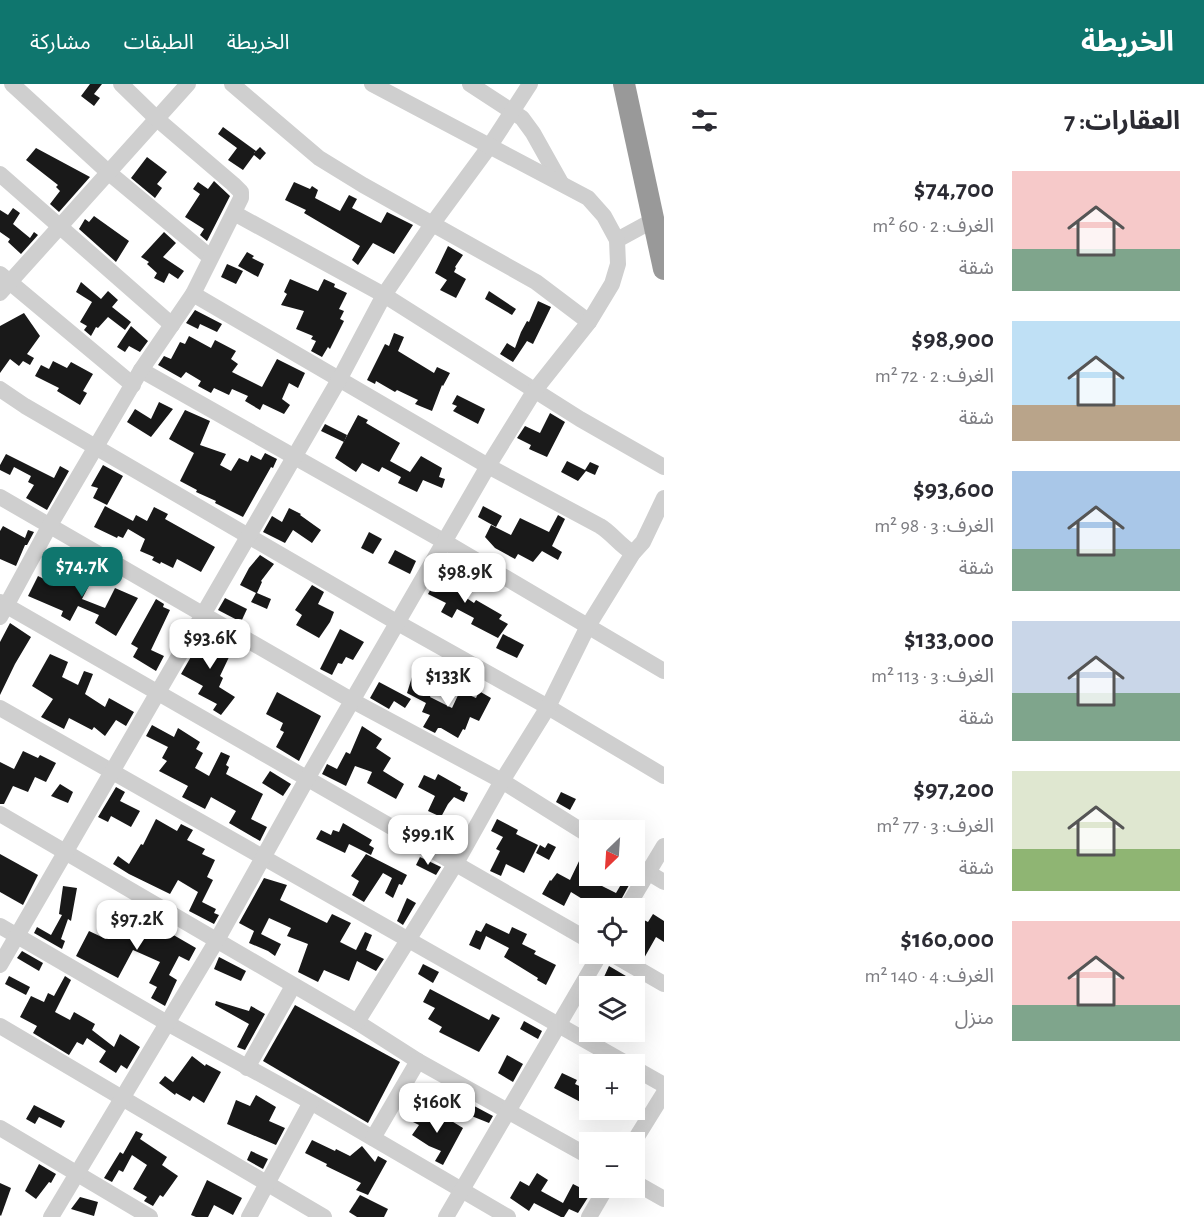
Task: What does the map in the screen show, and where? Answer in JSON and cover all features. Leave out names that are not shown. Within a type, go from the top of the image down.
[{"type":"highway","points":[[624,84],[664,268]]},
{"type":"street","points":[[12,84],[108,172],[210,257]]},
{"type":"street","points":[[121,84],[157,119],[241,192],[241,198],[192,294],[141,370],[2,608],[158,692],[579,935]]},
{"type":"street","points":[[133,385],[3,283],[59,227],[188,84]]},
{"type":"street","points":[[232,84],[319,158],[536,282],[589,322]]},
{"type":"street","points":[[51,1217],[217,940],[308,777],[488,466],[535,390],[589,322],[612,284],[618,264],[617,240],[596,206],[588,198],[372,84]]},
{"type":"street","points":[[470,84],[522,118],[561,183]]},
{"type":"street","points":[[0,965],[340,378],[384,295],[489,147],[530,84]]},
{"type":"street","points":[[0,174],[172,325]]},
{"type":"street","points":[[234,213],[384,295],[580,419],[664,467]]},
{"type":"street","points":[[617,240],[652,221]]},
{"type":"street","points":[[192,294],[488,466],[607,530],[625,549],[633,553]]},
{"type":"street","points":[[141,370],[445,542],[664,671]]},
{"type":"street","points":[[0,389],[25,406],[664,776]]},
{"type":"street","points":[[0,497],[353,701],[502,781],[579,829]]},
{"type":"street","points":[[357,1022],[548,707],[588,626],[633,553],[643,542],[664,498]]},
{"type":"street","points":[[0,708],[609,1054]]},
{"type":"street","points":[[0,814],[357,1022],[418,1061],[579,1151]]},
{"type":"street","points":[[645,864],[664,846]]},
{"type":"street","points":[[645,870],[664,882]]},
{"type":"street","points":[[0,926],[167,1023],[311,1102],[508,1217]]},
{"type":"street","points":[[446,1217],[594,964]]},
{"type":"street","points":[[629,964],[664,984]]},
{"type":"street","points":[[247,1068],[292,986]]},
{"type":"street","points":[[0,1026],[324,1217]]},
{"type":"street","points":[[373,1138],[418,1061]]},
{"type":"street","points":[[645,1074],[664,1085]]},
{"type":"street","points":[[640,1132],[664,1093]]},
{"type":"street","points":[[249,1217],[311,1102]]},
{"type":"street","points":[[0,1128],[150,1217]]},
{"type":"street","points":[[645,1188],[664,1199]]},
{"type":"street","points":[[589,1217],[600,1198]]},
{"type":"building","points":[[90,84],[102,84],[94,94],[100,98],[94,106],[81,96]]},
{"type":"building","points":[[223,127],[256,151],[260,147],[266,153],[260,160],[254,155],[243,170],[228,160],[237,148],[218,134]]},
{"type":"building","points":[[36,148],[90,177],[59,212],[50,204],[60,191],[56,187],[58,185],[26,160]]},
{"type":"building","points":[[147,157],[167,172],[157,184],[162,188],[155,198],[131,178]]},
{"type":"building","points":[[214,181],[230,196],[207,241],[200,235],[204,229],[185,217],[200,194],[193,189],[198,182],[208,189]]},
{"type":"building","points":[[294,182],[310,189],[312,186],[318,190],[315,198],[340,211],[349,195],[357,199],[352,208],[381,223],[387,212],[413,225],[394,254],[373,243],[358,265],[352,260],[360,246],[304,213],[306,210],[285,200]]},
{"type":"building","points":[[13,208],[20,213],[13,224],[30,238],[34,232],[38,235],[21,254],[8,242],[10,239],[0,232],[0,210],[8,215]]},
{"type":"building","points":[[94,216],[129,241],[116,262],[79,229],[85,219],[89,222]]},
{"type":"building","points":[[164,232],[176,243],[163,257],[184,271],[178,279],[169,273],[164,283],[154,278],[157,273],[147,264],[149,262],[141,257]]},
{"type":"building","points":[[448,246],[463,255],[454,272],[466,279],[456,298],[440,290],[447,280],[435,273]]},
{"type":"building","points":[[247,252],[254,256],[252,258],[264,264],[258,277],[238,266]]},
{"type":"building","points":[[227,264],[243,271],[236,284],[221,277]]},
{"type":"building","points":[[290,279],[318,291],[324,279],[347,293],[339,309],[344,311],[340,319],[344,321],[330,349],[328,347],[322,357],[311,351],[316,341],[311,339],[313,336],[296,329],[304,311],[281,305],[287,294],[284,292]]},
{"type":"building","points":[[81,282],[101,299],[108,291],[118,300],[112,307],[131,322],[125,330],[108,317],[98,328],[96,327],[91,336],[84,330],[87,326],[80,322],[92,302],[76,292]]},
{"type":"building","points":[[489,291],[516,309],[512,315],[485,299]]},
{"type":"building","points":[[538,301],[551,307],[533,344],[527,341],[513,362],[500,354],[507,343],[515,348]]},
{"type":"building","points":[[195,310],[222,324],[217,332],[200,324],[198,329],[186,323]]},
{"type":"building","points":[[24,313],[40,336],[27,354],[34,358],[30,365],[23,361],[19,366],[10,359],[0,373],[0,326]]},
{"type":"building","points":[[131,326],[148,341],[140,352],[129,346],[125,352],[117,347]]},
{"type":"building","points":[[394,333],[404,337],[398,351],[434,373],[437,367],[450,373],[442,385],[432,411],[415,404],[418,400],[397,390],[395,392],[376,381],[375,384],[367,380],[385,344],[389,346]]},
{"type":"building","points":[[189,336],[211,348],[215,340],[236,351],[231,359],[238,364],[232,372],[262,387],[277,359],[305,373],[298,388],[289,383],[282,399],[290,405],[284,414],[263,404],[260,410],[245,401],[248,396],[232,389],[229,395],[214,388],[211,393],[198,386],[201,381],[186,372],[181,378],[158,365],[164,356],[171,359],[180,342],[185,344]]},
{"type":"building","points":[[53,361],[67,368],[71,362],[93,374],[83,391],[87,393],[80,405],[57,391],[59,388],[35,376],[41,365],[49,369]]},
{"type":"building","points":[[457,395],[485,409],[478,424],[453,411],[457,406],[452,404]]},
{"type":"building","points":[[159,402],[173,409],[151,437],[127,422],[135,409],[151,419]]},
{"type":"building","points":[[185,410],[210,421],[200,445],[226,454],[220,465],[231,471],[239,458],[248,462],[251,455],[261,460],[265,453],[277,459],[243,517],[180,481],[194,453],[169,439]]},
{"type":"building","points":[[550,413],[565,422],[547,457],[529,449],[531,445],[517,438],[525,426],[540,433]]},
{"type":"building","points":[[358,415],[368,420],[366,423],[400,443],[390,461],[410,472],[421,456],[442,468],[439,477],[445,479],[442,488],[423,480],[417,492],[398,483],[401,477],[382,467],[379,472],[362,463],[356,472],[335,458]]},
{"type":"building","points":[[325,424],[347,435],[344,442],[321,431]]},
{"type":"building","points":[[6,454],[54,478],[60,466],[69,471],[47,510],[26,498],[34,485],[28,482],[31,476],[14,467],[10,475],[0,470]]},
{"type":"building","points":[[567,461],[585,470],[590,462],[599,466],[595,475],[586,471],[578,481],[561,472]]},
{"type":"building","points":[[103,465],[123,476],[107,505],[93,498],[98,488],[91,486]]},
{"type":"building","points":[[105,506],[133,521],[136,515],[147,521],[154,507],[168,514],[165,519],[215,547],[201,572],[177,559],[173,568],[161,562],[160,564],[152,560],[154,557],[140,551],[145,539],[128,529],[123,538],[118,536],[117,538],[94,527]]},
{"type":"building","points":[[483,506],[502,516],[496,527],[478,517]]},
{"type":"building","points":[[289,508],[301,514],[321,530],[312,543],[293,530],[285,543],[263,532],[272,516],[282,522]]},
{"type":"building","points":[[558,515],[565,519],[552,546],[562,552],[558,560],[542,551],[533,562],[518,554],[515,559],[495,548],[485,537],[491,525],[511,535],[520,518],[549,532]]},
{"type":"building","points":[[3,526],[25,538],[28,530],[34,532],[25,545],[16,566],[0,559],[0,531]]},
{"type":"building","points":[[369,532],[382,539],[373,554],[361,548]]},
{"type":"building","points":[[395,550],[416,561],[410,574],[388,563]]},
{"type":"building","points":[[260,555],[274,564],[261,581],[257,593],[271,599],[267,609],[251,602],[256,593],[240,585],[249,568]]},
{"type":"building","points":[[447,559],[455,564],[445,578],[459,585],[456,591],[474,603],[476,600],[502,615],[499,619],[508,624],[498,638],[471,624],[474,618],[457,609],[452,618],[441,612],[446,603],[428,594]]},
{"type":"building","points":[[62,563],[86,574],[88,568],[96,572],[82,599],[105,608],[115,588],[138,598],[116,636],[95,623],[99,615],[78,606],[70,621],[61,616],[63,611],[28,596],[38,576],[52,583]]},
{"type":"building","points":[[312,585],[324,592],[318,604],[334,612],[319,638],[296,625],[302,615],[295,610]]},
{"type":"building","points":[[225,598],[247,609],[241,622],[218,610]]},
{"type":"building","points":[[156,599],[164,604],[163,607],[170,610],[151,650],[164,656],[156,671],[133,657],[138,648],[131,644]]},
{"type":"building","points":[[10,623],[31,637],[0,695],[0,642]]},
{"type":"building","points":[[207,629],[229,641],[223,652],[230,655],[220,676],[223,678],[219,687],[235,697],[221,715],[213,710],[217,704],[198,694],[203,686],[181,674]]},
{"type":"building","points":[[340,629],[364,642],[353,660],[346,657],[342,664],[338,663],[332,675],[320,669]]},
{"type":"building","points":[[503,634],[524,645],[517,658],[496,648]]},
{"type":"building","points":[[50,654],[68,662],[62,677],[78,685],[84,671],[93,674],[85,694],[105,707],[109,698],[134,712],[126,726],[116,720],[105,736],[94,727],[92,730],[69,718],[64,729],[41,717],[53,699],[32,686]]},
{"type":"building","points":[[429,676],[437,679],[430,697],[452,708],[460,691],[476,698],[479,691],[491,698],[479,721],[470,717],[465,730],[463,729],[458,738],[441,728],[438,728],[435,733],[423,727],[430,715],[422,712],[426,703],[407,693],[412,677],[427,682]]},
{"type":"building","points":[[379,682],[411,699],[405,708],[394,701],[389,709],[370,698]]},
{"type":"building","points":[[277,692],[321,716],[299,761],[276,747],[284,732],[280,730],[283,723],[266,714]]},
{"type":"building","points":[[152,725],[174,737],[178,728],[200,742],[196,749],[203,753],[195,768],[209,776],[221,752],[230,756],[226,765],[229,767],[226,774],[263,794],[251,819],[267,827],[260,841],[229,823],[236,811],[211,797],[205,809],[182,797],[188,786],[159,771],[167,761],[162,758],[168,747],[146,736]]},
{"type":"building","points":[[362,726],[382,739],[376,748],[391,758],[383,771],[404,784],[396,799],[367,783],[372,772],[355,766],[346,786],[322,774],[327,764],[337,769],[346,752],[350,754]]},
{"type":"building","points":[[23,751],[38,758],[40,755],[56,763],[46,782],[35,777],[28,792],[13,786],[4,804],[0,804],[0,762],[14,769]]},
{"type":"building","points":[[270,771],[291,784],[283,796],[262,783]]},
{"type":"building","points":[[438,774],[468,793],[464,802],[454,797],[441,817],[428,811],[435,796],[418,787],[424,775],[435,780]]},
{"type":"building","points":[[60,784],[73,792],[68,803],[51,796]]},
{"type":"building","points":[[116,787],[125,792],[120,801],[140,811],[131,827],[111,816],[108,822],[98,817]]},
{"type":"building","points":[[561,792],[576,799],[570,810],[556,802]]},
{"type":"building","points":[[156,819],[177,831],[181,824],[193,830],[187,840],[205,849],[202,854],[215,860],[207,877],[213,880],[202,902],[216,909],[214,913],[219,915],[214,924],[189,911],[198,892],[178,880],[170,894],[113,864],[118,856],[129,864],[141,844],[143,845]]},
{"type":"building","points":[[497,819],[518,830],[516,834],[538,845],[524,873],[506,864],[501,876],[490,871],[500,851],[496,849],[503,837],[491,831]]},
{"type":"building","points":[[343,823],[372,840],[369,845],[374,848],[371,855],[349,844],[345,853],[316,839],[321,830],[331,835],[333,830],[339,832]]},
{"type":"building","points":[[548,843],[556,847],[549,860],[536,853],[540,845],[545,848]]},
{"type":"building","points":[[0,854],[38,875],[23,905],[0,892]]},
{"type":"building","points":[[366,854],[407,875],[402,885],[399,884],[393,898],[385,893],[392,878],[383,873],[364,902],[352,895],[359,881],[351,876]]},
{"type":"building","points":[[420,857],[441,867],[436,875],[416,865]]},
{"type":"building","points":[[579,861],[579,886],[602,886],[616,893],[620,886],[629,886],[622,898],[581,898],[571,892],[564,906],[542,894],[557,873],[570,880]]},
{"type":"building","points":[[264,878],[287,885],[280,900],[327,923],[332,914],[351,923],[340,942],[356,950],[365,932],[372,935],[366,950],[384,959],[376,971],[357,961],[349,981],[324,970],[318,982],[298,972],[308,944],[287,936],[291,928],[269,918],[261,934],[281,944],[275,956],[249,943],[254,931],[239,923]]},
{"type":"building","points":[[63,886],[77,888],[71,921],[68,919],[61,939],[65,941],[62,949],[34,933],[37,927],[51,935],[62,915],[59,914]]},
{"type":"building","points":[[407,898],[416,903],[403,925],[397,921]]},
{"type":"building","points":[[123,906],[136,913],[131,923],[147,930],[151,922],[196,948],[189,961],[179,956],[169,975],[177,980],[165,1006],[151,998],[157,987],[149,983],[160,962],[133,950],[118,978],[76,956],[89,931],[106,939]]},
{"type":"building","points":[[653,914],[664,921],[664,942],[656,937],[645,956],[645,920],[648,922]]},
{"type":"building","points":[[486,923],[509,934],[512,927],[527,934],[522,944],[536,951],[534,954],[556,965],[546,985],[504,957],[509,948],[486,936],[480,950],[469,945],[476,930],[481,932]]},
{"type":"building","points":[[22,951],[43,963],[39,971],[17,958]]},
{"type":"building","points":[[219,957],[246,971],[241,981],[214,969]]},
{"type":"building","points":[[423,964],[439,972],[433,983],[418,974]]},
{"type":"building","points":[[609,966],[626,976],[604,976]]},
{"type":"building","points":[[9,976],[30,987],[26,995],[5,984]]},
{"type":"building","points":[[65,976],[71,980],[55,1012],[70,1020],[74,1012],[95,1024],[92,1030],[114,1047],[120,1034],[140,1047],[127,1069],[121,1065],[116,1073],[99,1062],[106,1051],[87,1038],[83,1045],[77,1042],[69,1055],[33,1033],[37,1026],[20,1017],[31,996],[44,1002],[48,993],[54,996]]},
{"type":"building","points":[[430,989],[489,1020],[492,1014],[500,1018],[479,1052],[439,1032],[442,1027],[428,1019],[435,1008],[423,1002]]},
{"type":"building","points":[[216,1001],[249,1011],[251,1006],[265,1014],[245,1050],[237,1047],[249,1024],[215,1005]]},
{"type":"building","points":[[295,1005],[400,1062],[368,1123],[263,1061]]},
{"type":"building","points":[[524,1021],[542,1031],[538,1039],[520,1029]]},
{"type":"building","points":[[507,1055],[523,1064],[513,1082],[498,1073]]},
{"type":"building","points":[[192,1056],[205,1066],[206,1064],[221,1072],[204,1103],[193,1096],[190,1101],[176,1093],[175,1095],[159,1083],[165,1076],[173,1082]]},
{"type":"building","points":[[562,1073],[577,1080],[575,1084],[579,1086],[579,1101],[554,1088]]},
{"type":"building","points":[[446,1091],[493,1116],[489,1123],[444,1105],[446,1102],[441,1099]]},
{"type":"building","points":[[256,1095],[276,1107],[269,1121],[285,1128],[276,1145],[227,1124],[236,1100],[250,1106]]},
{"type":"building","points":[[34,1105],[65,1121],[61,1128],[39,1117],[35,1124],[26,1119]]},
{"type":"building","points":[[415,1111],[436,1120],[440,1114],[463,1128],[443,1165],[435,1161],[441,1151],[412,1135],[419,1125],[411,1121]]},
{"type":"building","points":[[136,1131],[143,1134],[140,1139],[167,1157],[162,1165],[178,1176],[163,1197],[160,1195],[153,1206],[144,1201],[147,1197],[133,1189],[147,1165],[132,1155],[123,1172],[119,1170],[112,1182],[104,1178],[120,1152],[123,1154]]},
{"type":"building","points":[[312,1140],[350,1156],[362,1146],[375,1162],[378,1156],[387,1161],[368,1195],[356,1190],[361,1183],[305,1153]]},
{"type":"building","points":[[251,1151],[268,1159],[263,1169],[247,1160]]},
{"type":"building","points":[[39,1164],[56,1174],[36,1199],[25,1191]]},
{"type":"building","points":[[537,1173],[548,1180],[541,1191],[563,1203],[573,1184],[579,1187],[579,1198],[588,1198],[578,1213],[569,1209],[564,1217],[534,1203],[529,1211],[510,1198],[520,1181],[529,1186]]},
{"type":"building","points":[[207,1180],[242,1198],[233,1215],[214,1205],[208,1217],[191,1215]]},
{"type":"building","points":[[0,1183],[11,1188],[1,1216],[0,1215]]},
{"type":"building","points":[[360,1195],[388,1209],[384,1217],[357,1217],[349,1212]]},
{"type":"building","points":[[80,1197],[98,1202],[94,1216],[71,1209]]}]
